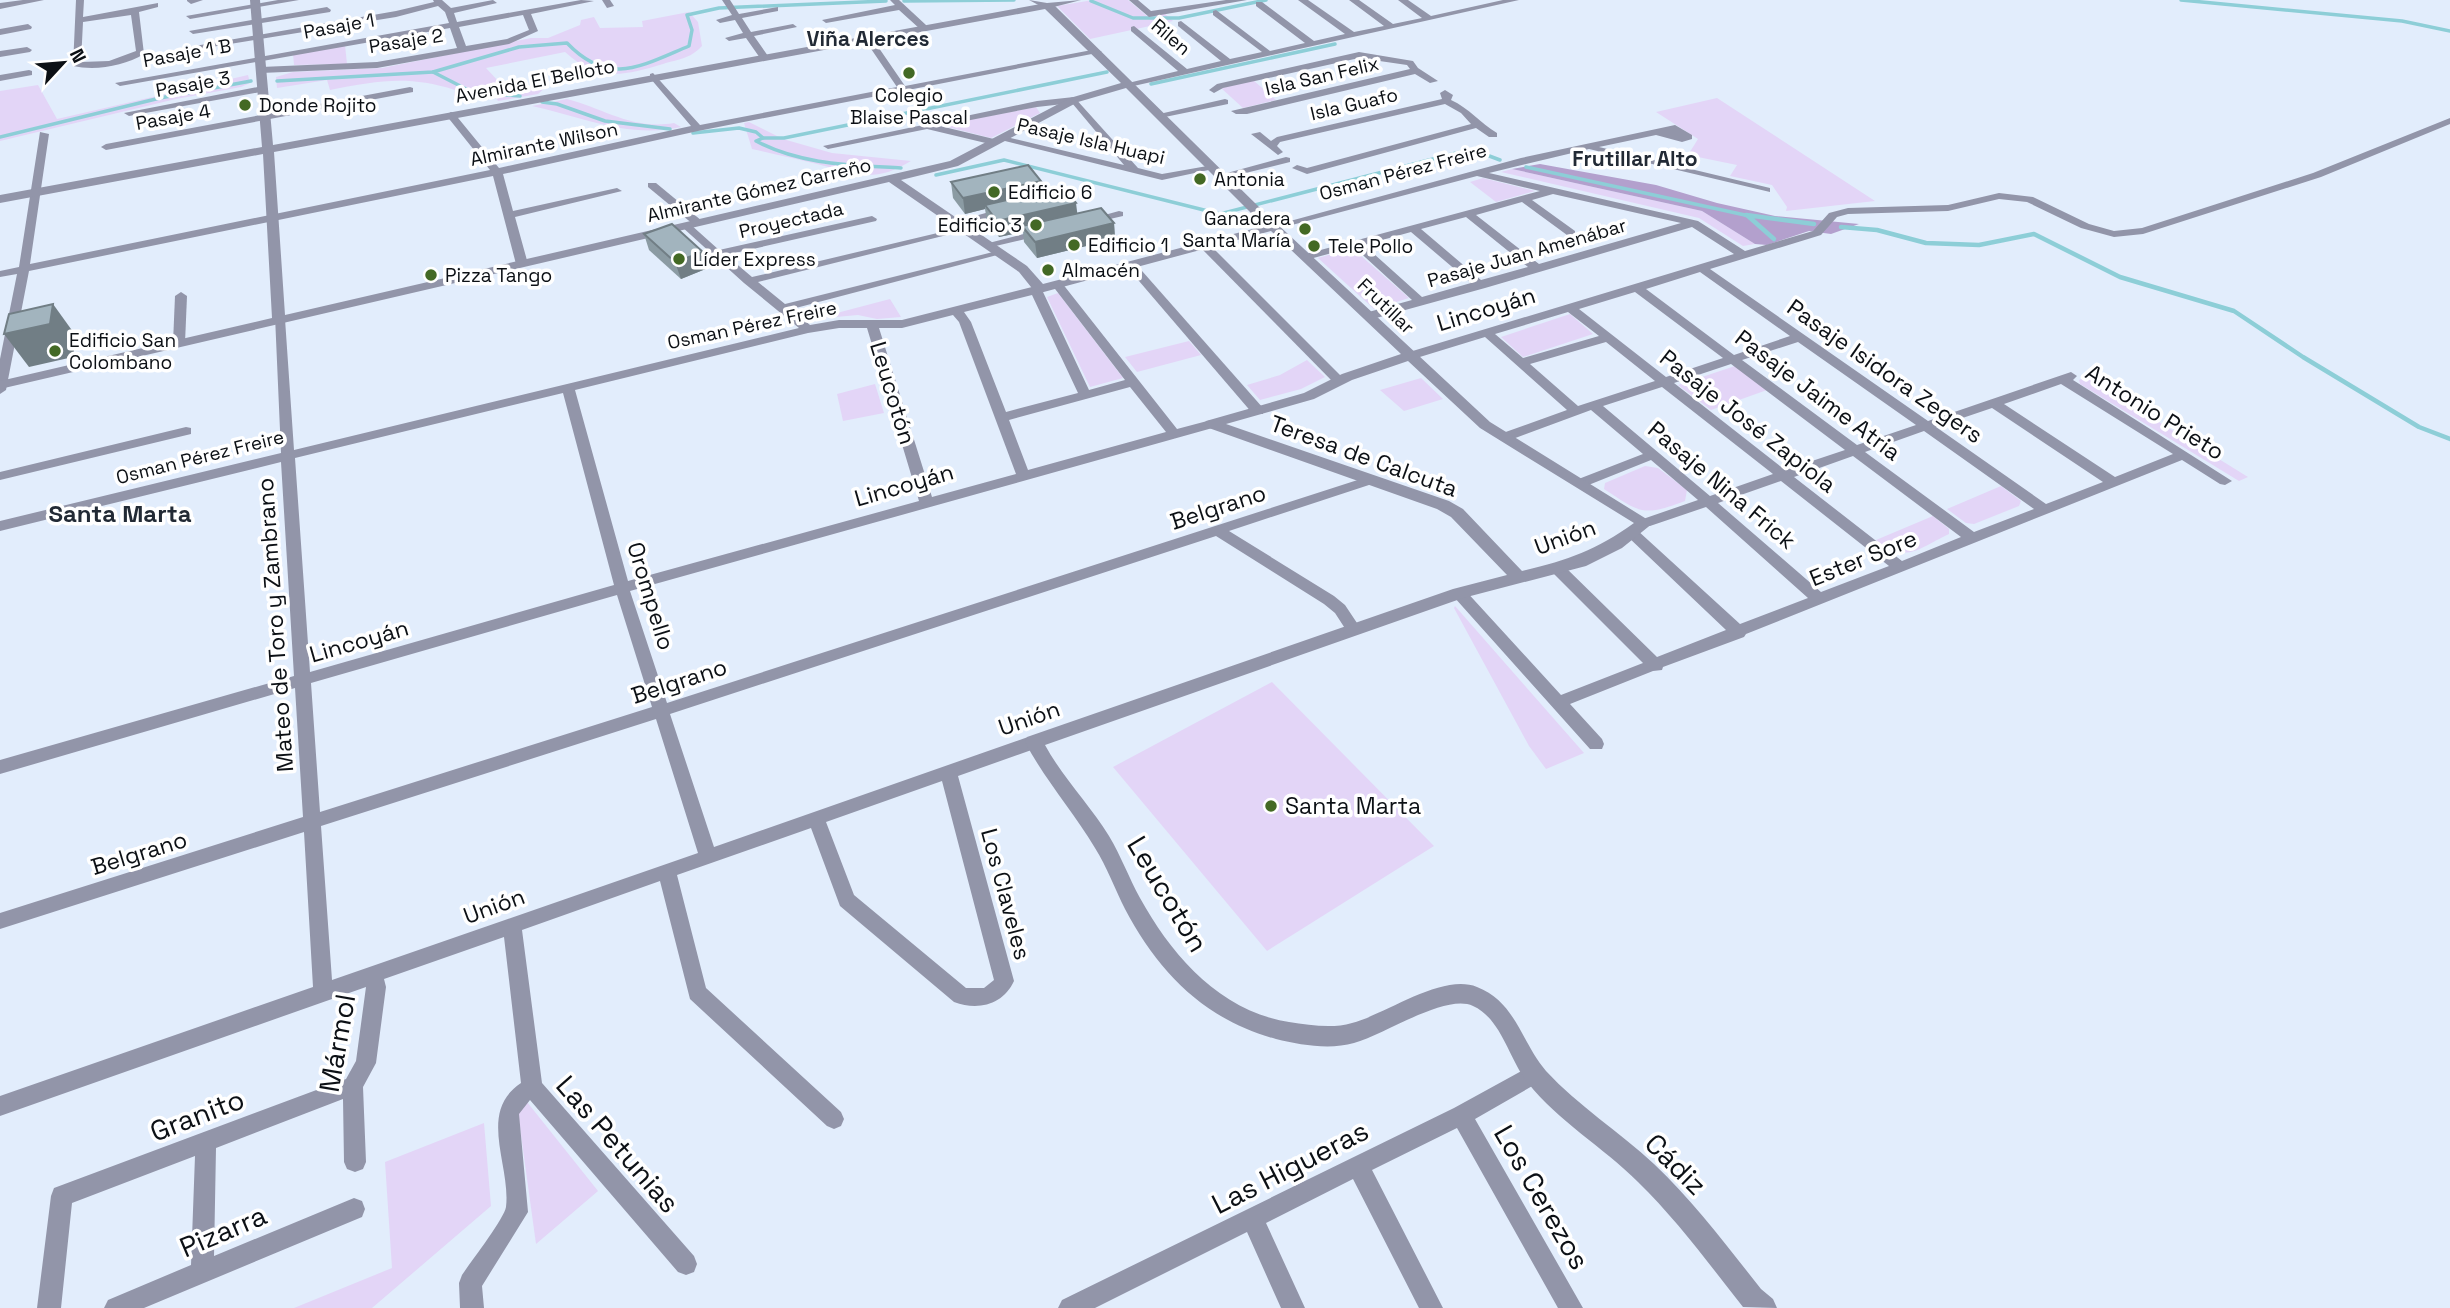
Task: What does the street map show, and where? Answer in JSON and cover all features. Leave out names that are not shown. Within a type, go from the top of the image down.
[{"type":"street","points":[[0,6],[40,0]]},
{"type":"street","points":[[80,0],[76,64],[87,66],[128,58],[141,52],[137,13],[131,12]]},
{"type":"street","points":[[190,16],[255,3],[295,0]]},
{"type":"street","name":"Frutillar","points":[[1033,0],[1052,8],[1273,227],[1485,425],[1581,483],[1638,528]]},
{"type":"street","name":"Avenida El Belloto","points":[[0,199],[653,76],[1077,0]]},
{"type":"street","points":[[1133,0],[1149,14],[1238,1]]},
{"type":"street","points":[[1185,0],[1194,7]]},
{"type":"street","points":[[1302,0],[1352,35]]},
{"type":"street","points":[[1353,0],[1390,26]]},
{"type":"street","points":[[1402,0],[1429,18]]},
{"type":"street","points":[[1450,0],[1467,11]]},
{"type":"street","name":"Almirante Gómez Carreño","points":[[0,387],[279,319],[954,164],[1074,100],[1184,71],[1515,0]]},
{"type":"street","name":"Pasaje 1","points":[[260,58],[590,1]]},
{"type":"street","points":[[193,47],[397,14],[438,2],[449,11],[462,49]]},
{"type":"street","name":"Mateo de Toro y Zambrano","points":[[255,3],[273,218],[286,456],[323,995]]},
{"type":"street","points":[[449,11],[493,3]]},
{"type":"street","points":[[826,20],[897,3],[902,16],[918,28]]},
{"type":"street","points":[[1259,4],[1312,44]]},
{"type":"street","points":[[79,20],[131,12],[155,5]]},
{"type":"street","points":[[731,7],[775,9]]},
{"type":"street","points":[[720,20],[731,7]]},
{"type":"street","points":[[731,7],[763,56]]},
{"type":"street","points":[[829,8],[836,18]]},
{"type":"street","points":[[193,31],[327,10]]},
{"type":"street","name":"Pasaje 2","points":[[261,70],[377,65],[509,41],[534,31],[526,12]]},
{"type":"street","points":[[1216,13],[1268,53]]},
{"type":"street","points":[[1181,24],[1228,62]]},
{"type":"street","points":[[0,32],[28,27]]},
{"type":"street","points":[[729,38],[793,27]]},
{"type":"street","name":"Rilen","points":[[1134,29],[1184,71]]},
{"type":"street","points":[[867,37],[903,89]]},
{"type":"street","points":[[0,54],[27,50]]},
{"type":"street","name":"Almirante Wilson","points":[[0,274],[698,128],[1097,52]]},
{"type":"street","points":[[1220,97],[1220,86],[1368,54],[1410,62],[1415,69],[1433,80]]},
{"type":"street","name":"Pasaje 1 B","points":[[120,83],[260,58]]},
{"type":"street","name":"Isla San Felix","points":[[1236,111],[1247,111],[1410,74],[1415,69]]},
{"type":"street","points":[[0,79],[29,73]]},
{"type":"street","points":[[653,76],[698,128]]},
{"type":"street","points":[[1203,85],[1220,97],[1243,120]]},
{"type":"street","name":"Pasaje 3","points":[[129,113],[263,89]]},
{"type":"street","name":"Pasaje 4","points":[[106,147],[410,90]]},
{"type":"street","points":[[1158,113],[1220,97]]},
{"type":"street","name":"Isla Guafo","points":[[1273,145],[1277,140],[1446,97],[1476,120],[1477,125]]},
{"type":"street","points":[[828,146],[1037,104],[1074,100],[1136,172]]},
{"type":"street","points":[[451,114],[497,172],[522,264]]},
{"type":"street","name":"Lincoyán","points":[[0,767],[622,588],[1309,396],[1410,356],[1816,233],[1833,215],[1848,211],[1948,208],[1999,196],[2029,200],[2085,226],[2114,234],[2143,231],[2317,175],[2450,121]]},
{"type":"street","name":"Pasaje Isla Huapi","points":[[925,125],[1136,172],[1172,177],[1283,157]]},
{"type":"street","points":[[1297,168],[1307,171],[1477,125],[1493,135]]},
{"type":"street","name":"Osman Pérez Freire","points":[[0,526],[808,329],[839,324],[902,324],[1475,173],[1588,148],[1657,132],[1675,128],[1688,138],[1657,132]]},
{"type":"street","points":[[0,387],[24,269],[44,134]]},
{"type":"street","points":[[1256,134],[1273,145],[1305,178]]},
{"type":"street","points":[[1588,148],[1766,190]]},
{"type":"street","points":[[1475,173],[1694,223],[1743,255]]},
{"type":"street","points":[[892,179],[1023,269],[1038,290],[1086,395]]},
{"type":"street","points":[[652,185],[692,224],[717,254],[808,329]]},
{"type":"street","points":[[509,215],[617,191]]},
{"type":"street","points":[[1306,257],[1554,191]]},
{"type":"street","points":[[1524,199],[1571,233]]},
{"type":"street","points":[[748,281],[1020,207]]},
{"type":"street","points":[[1079,223],[1119,214]]},
{"type":"street","points":[[1469,214],[1537,268]]},
{"type":"street","name":"Proyectada","points":[[717,254],[872,219]]},
{"type":"street","name":"Pasaje Juan Amenábar","points":[[1369,316],[1694,223]]},
{"type":"street","points":[[1413,228],[1480,286]]},
{"type":"street","points":[[783,308],[1053,229]]},
{"type":"street","points":[[1357,244],[1421,302]]},
{"type":"street","points":[[1205,246],[1339,382]]},
{"type":"street","points":[[1131,265],[1258,411]]},
{"type":"street","name":"Pasaje Isidora Zegers","points":[[1700,267],[2045,510]]},
{"type":"street","points":[[1058,285],[1173,433]]},
{"type":"street","name":"Pasaje Jaime Atria","points":[[1636,287],[1973,539]]},
{"type":"street","points":[[179,343],[181,296]]},
{"type":"street","name":"Pasaje José Zapiola","points":[[1569,307],[1901,568]]},
{"type":"street","points":[[956,310],[965,322],[1023,475]]},
{"type":"street","name":"Leucotón","points":[[872,325],[926,502]]},
{"type":"street","points":[[1487,333],[1576,411]]},
{"type":"street","points":[[1506,437],[1593,405],[1800,337]]},
{"type":"street","points":[[1521,363],[1606,338]]},
{"type":"street","name":"Unión","points":[[0,1106],[323,995],[1353,629],[1459,593],[1558,569],[1600,554],[1638,528],[1708,501],[2067,377]]},
{"type":"street","name":"Antonio Prieto","points":[[2067,377],[2225,481]]},
{"type":"street","points":[[1003,417],[1133,382]]},
{"type":"street","name":"Orompello","points":[[568,387],[622,588],[708,857]]},
{"type":"street","points":[[1994,403],[2114,483]]},
{"type":"street","name":"Pasaje Nina Frick","points":[[1593,405],[1708,501],[1820,600]]},
{"type":"street","name":"Teresa de Calcuta","points":[[1211,424],[1457,513],[1519,578]]},
{"type":"street","points":[[0,477],[186,430]]},
{"type":"street","name":"Ester Sore","points":[[1559,702],[1656,666],[2183,455]]},
{"type":"street","points":[[1581,483],[1652,456]]},
{"type":"street","name":"Belgrano","points":[[0,921],[663,710],[1370,480]]},
{"type":"street","points":[[1638,528],[1739,633]]},
{"type":"street","points":[[1218,531],[1329,600],[1340,609],[1353,629]]},
{"type":"street","points":[[1558,569],[1656,666]]},
{"type":"street","points":[[1459,593],[1596,744]]},
{"type":"street","name":"Leucotón","points":[[1034,742],[1043,760],[1102,842],[1135,907],[1169,962],[1196,989],[1233,1015],[1270,1028],[1303,1034],[1347,1035],[1444,997],[1470,994],[1487,1002],[1500,1014],[1534,1074]]},
{"type":"street","name":"Los Claveles","points":[[816,818],[847,900],[961,996],[975,999],[988,996],[999,989],[1004,981],[948,772]]},
{"type":"street","points":[[667,871],[697,993],[834,1119]]},
{"type":"street","name":"Las Petunias","points":[[512,926],[532,1087],[686,1265]]},
{"type":"street","name":"Mármol","points":[[355,1162],[353,1086],[366,1063],[376,987],[374,976]]},
{"type":"street","name":"Las Higueras","points":[[1070,1308],[1461,1115],[1534,1074]]},
{"type":"street","name":"Cádiz","points":[[1534,1074],[1562,1102],[1648,1174],[1692,1223],[1752,1298],[1764,1308]]},
{"type":"street","name":"Granito","points":[[49,1308],[62,1196],[353,1086]]},
{"type":"street","points":[[472,1308],[470,1283],[517,1212],[508,1112],[517,1097],[532,1087]]},
{"type":"street","name":"Los Cerezos","points":[[1461,1115],[1571,1308]]},
{"type":"street","points":[[202,1272],[206,1141]]},
{"type":"street","points":[[1358,1166],[1431,1308]]},
{"type":"street","name":"Pizarra","points":[[116,1308],[354,1209]]},
{"type":"street","points":[[1253,1219],[1293,1308]]},
{"type":"shaded area","points":[[1093,0],[1128,0],[1147,16],[1164,13],[1173,21],[1090,39],[1057,6]]},
{"type":"shaded area","points":[[689,12],[698,22],[702,46],[679,60],[611,74],[589,68],[565,52],[486,68],[500,83],[546,87],[538,94],[498,101],[495,96],[454,96],[455,90],[407,81],[378,82],[330,90],[327,80],[277,88],[276,77],[293,72],[382,68],[531,38],[548,38],[580,25],[581,20],[594,17],[600,28],[643,27],[642,21]]},
{"type":"shaded area","points":[[345,45],[347,64],[294,65],[293,54]]},
{"type":"shaded area","points":[[248,75],[250,83],[241,87],[176,99],[0,141],[0,91],[38,85],[57,119]]},
{"type":"shaded area","points":[[1253,80],[1276,100],[1243,108],[1221,88]]},
{"type":"shaded area","points":[[1717,98],[1875,201],[1786,211],[1787,207],[1772,185],[1730,176],[1737,165],[1688,155],[1698,139],[1656,112]]},
{"type":"shaded area","points":[[567,99],[632,121],[645,124],[674,123],[681,127],[662,130],[624,129],[532,106]]},
{"type":"shaded area","points":[[1036,107],[1040,113],[991,138],[940,125]]},
{"type":"shaded area","points":[[749,122],[783,139],[832,153],[911,161],[886,173],[875,175],[843,171],[752,149],[744,123]]},
{"type":"shaded area","points":[[1540,164],[1656,185],[1775,216],[1859,224],[1831,234],[1809,231],[1767,245],[1755,244],[1702,211],[1512,169]]},
{"type":"shaded area","points":[[1512,169],[1702,211],[1755,244],[1743,246],[1699,218],[1501,172]]},
{"type":"shaded area","points":[[1483,178],[1535,191],[1496,202],[1470,182]]},
{"type":"shaded area","points":[[1352,248],[1409,298],[1374,309],[1318,258]]},
{"type":"shaded area","points":[[1058,293],[1123,378],[1090,387],[1047,297]]},
{"type":"shaded area","points":[[890,299],[901,317],[877,319],[858,315],[814,319]]},
{"type":"shaded area","points":[[1570,314],[1593,334],[1523,357],[1501,337]]},
{"type":"shaded area","points":[[1189,341],[1201,355],[1137,372],[1125,357]]},
{"type":"shaded area","points":[[1307,360],[1325,377],[1301,389],[1260,400],[1247,385],[1280,375]]},
{"type":"shaded area","points":[[1735,366],[1767,390],[1711,410],[1678,385]]},
{"type":"shaded area","points":[[2086,377],[2248,477],[2239,481],[2080,384],[2079,380]]},
{"type":"shaded area","points":[[1421,378],[1443,399],[1404,411],[1380,390]]},
{"type":"shaded area","points":[[875,384],[884,413],[843,421],[837,394]]},
{"type":"shaded area","points":[[1645,466],[1658,468],[1687,490],[1685,501],[1650,511],[1642,510],[1604,489],[1605,483]]},
{"type":"shaded area","points":[[2001,486],[2021,501],[2019,506],[1974,524],[1966,523],[1947,509]]},
{"type":"shaded area","points":[[1933,516],[1949,529],[1949,534],[1920,549],[1904,553],[1876,540]]},
{"type":"shaded area","points":[[1455,606],[1584,753],[1546,769],[1529,746]]},
{"type":"shaded area","name":"Santa Marta","points":[[1272,682],[1434,846],[1267,951],[1113,767]]},
{"type":"shaded area","points":[[527,1102],[598,1191],[536,1244],[517,1106]]},
{"type":"shaded area","points":[[484,1123],[491,1206],[372,1308],[294,1308],[392,1268],[385,1162]]},
{"type":"building","points":[[1028,165],[1041,181],[963,198],[951,182]]},
{"type":"building","points":[[1063,187],[1076,203],[997,221],[985,205]]},
{"type":"building","points":[[1101,208],[1114,223],[1035,242],[1022,226]]},
{"type":"building","points":[[672,224],[703,252],[675,262],[644,234]]},
{"type":"building","points":[[53,304],[50,324],[4,334],[9,314]]},
{"type":"waterway","points":[[904,1],[1014,0]]},
{"type":"waterway","points":[[1091,1],[1133,18],[1179,18],[1266,0]]},
{"type":"waterway","points":[[2181,0],[2402,21],[2450,31]]},
{"type":"waterway","points":[[433,72],[519,47],[567,43],[582,57],[597,65],[611,69],[626,68],[656,60],[689,46],[692,30],[687,15],[719,8],[886,1]]},
{"type":"waterway","points":[[1151,84],[1335,44]]},
{"type":"waterway","points":[[277,81],[433,72]]},
{"type":"waterway","points":[[433,72],[472,92],[520,96]]},
{"type":"waterway","points":[[763,138],[784,138],[1107,72]]},
{"type":"waterway","points":[[0,137],[160,98],[251,81]]},
{"type":"waterway","points":[[542,102],[557,104],[605,121],[670,129]]},
{"type":"waterway","points":[[693,133],[739,128],[756,132],[763,138]]},
{"type":"waterway","points":[[763,138],[756,141],[808,159],[901,168]]},
{"type":"waterway","points":[[936,175],[1004,160],[1220,214],[1460,152],[1484,154],[1500,160]]},
{"type":"waterway","points":[[1526,167],[1754,217]]},
{"type":"waterway","points":[[1746,215],[1814,224]]},
{"type":"waterway","points":[[1748,216],[1774,239]]},
{"type":"waterway","points":[[1841,227],[1877,230],[1926,243],[1979,245],[2034,234],[2120,277],[2234,311],[2303,357],[2419,427],[2450,439]]},
{"type":"place","name":"Colegio Blaise Pascal","points":[[909,73]]},
{"type":"place","name":"Donde Rojito","points":[[245,105]]},
{"type":"place","name":"Antonia","points":[[1200,179]]},
{"type":"place","name":"Edificio 6","points":[[994,192]]},
{"type":"place","name":"Edificio 3","points":[[1036,225]]},
{"type":"place","name":"Ganadera Santa María","points":[[1305,229]]},
{"type":"place","name":"Edificio 1","points":[[1074,245]]},
{"type":"place","name":"Tele Pollo","points":[[1314,246]]},
{"type":"place","name":"Líder Express","points":[[679,259]]},
{"type":"place","name":"Almacén","points":[[1048,270]]},
{"type":"place","name":"Pizza Tango","points":[[431,275]]},
{"type":"place","name":"Edificio San Colombano","points":[[55,351]]},
{"type":"place","name":"Santa Marta","points":[[1271,806]]},
{"type":"district","name":"Viña Alerces","points":[[868,38]]},
{"type":"district","name":"Frutillar Alto","points":[[1635,158]]},
{"type":"district","name":"Santa Marta","points":[[120,513]]}]
